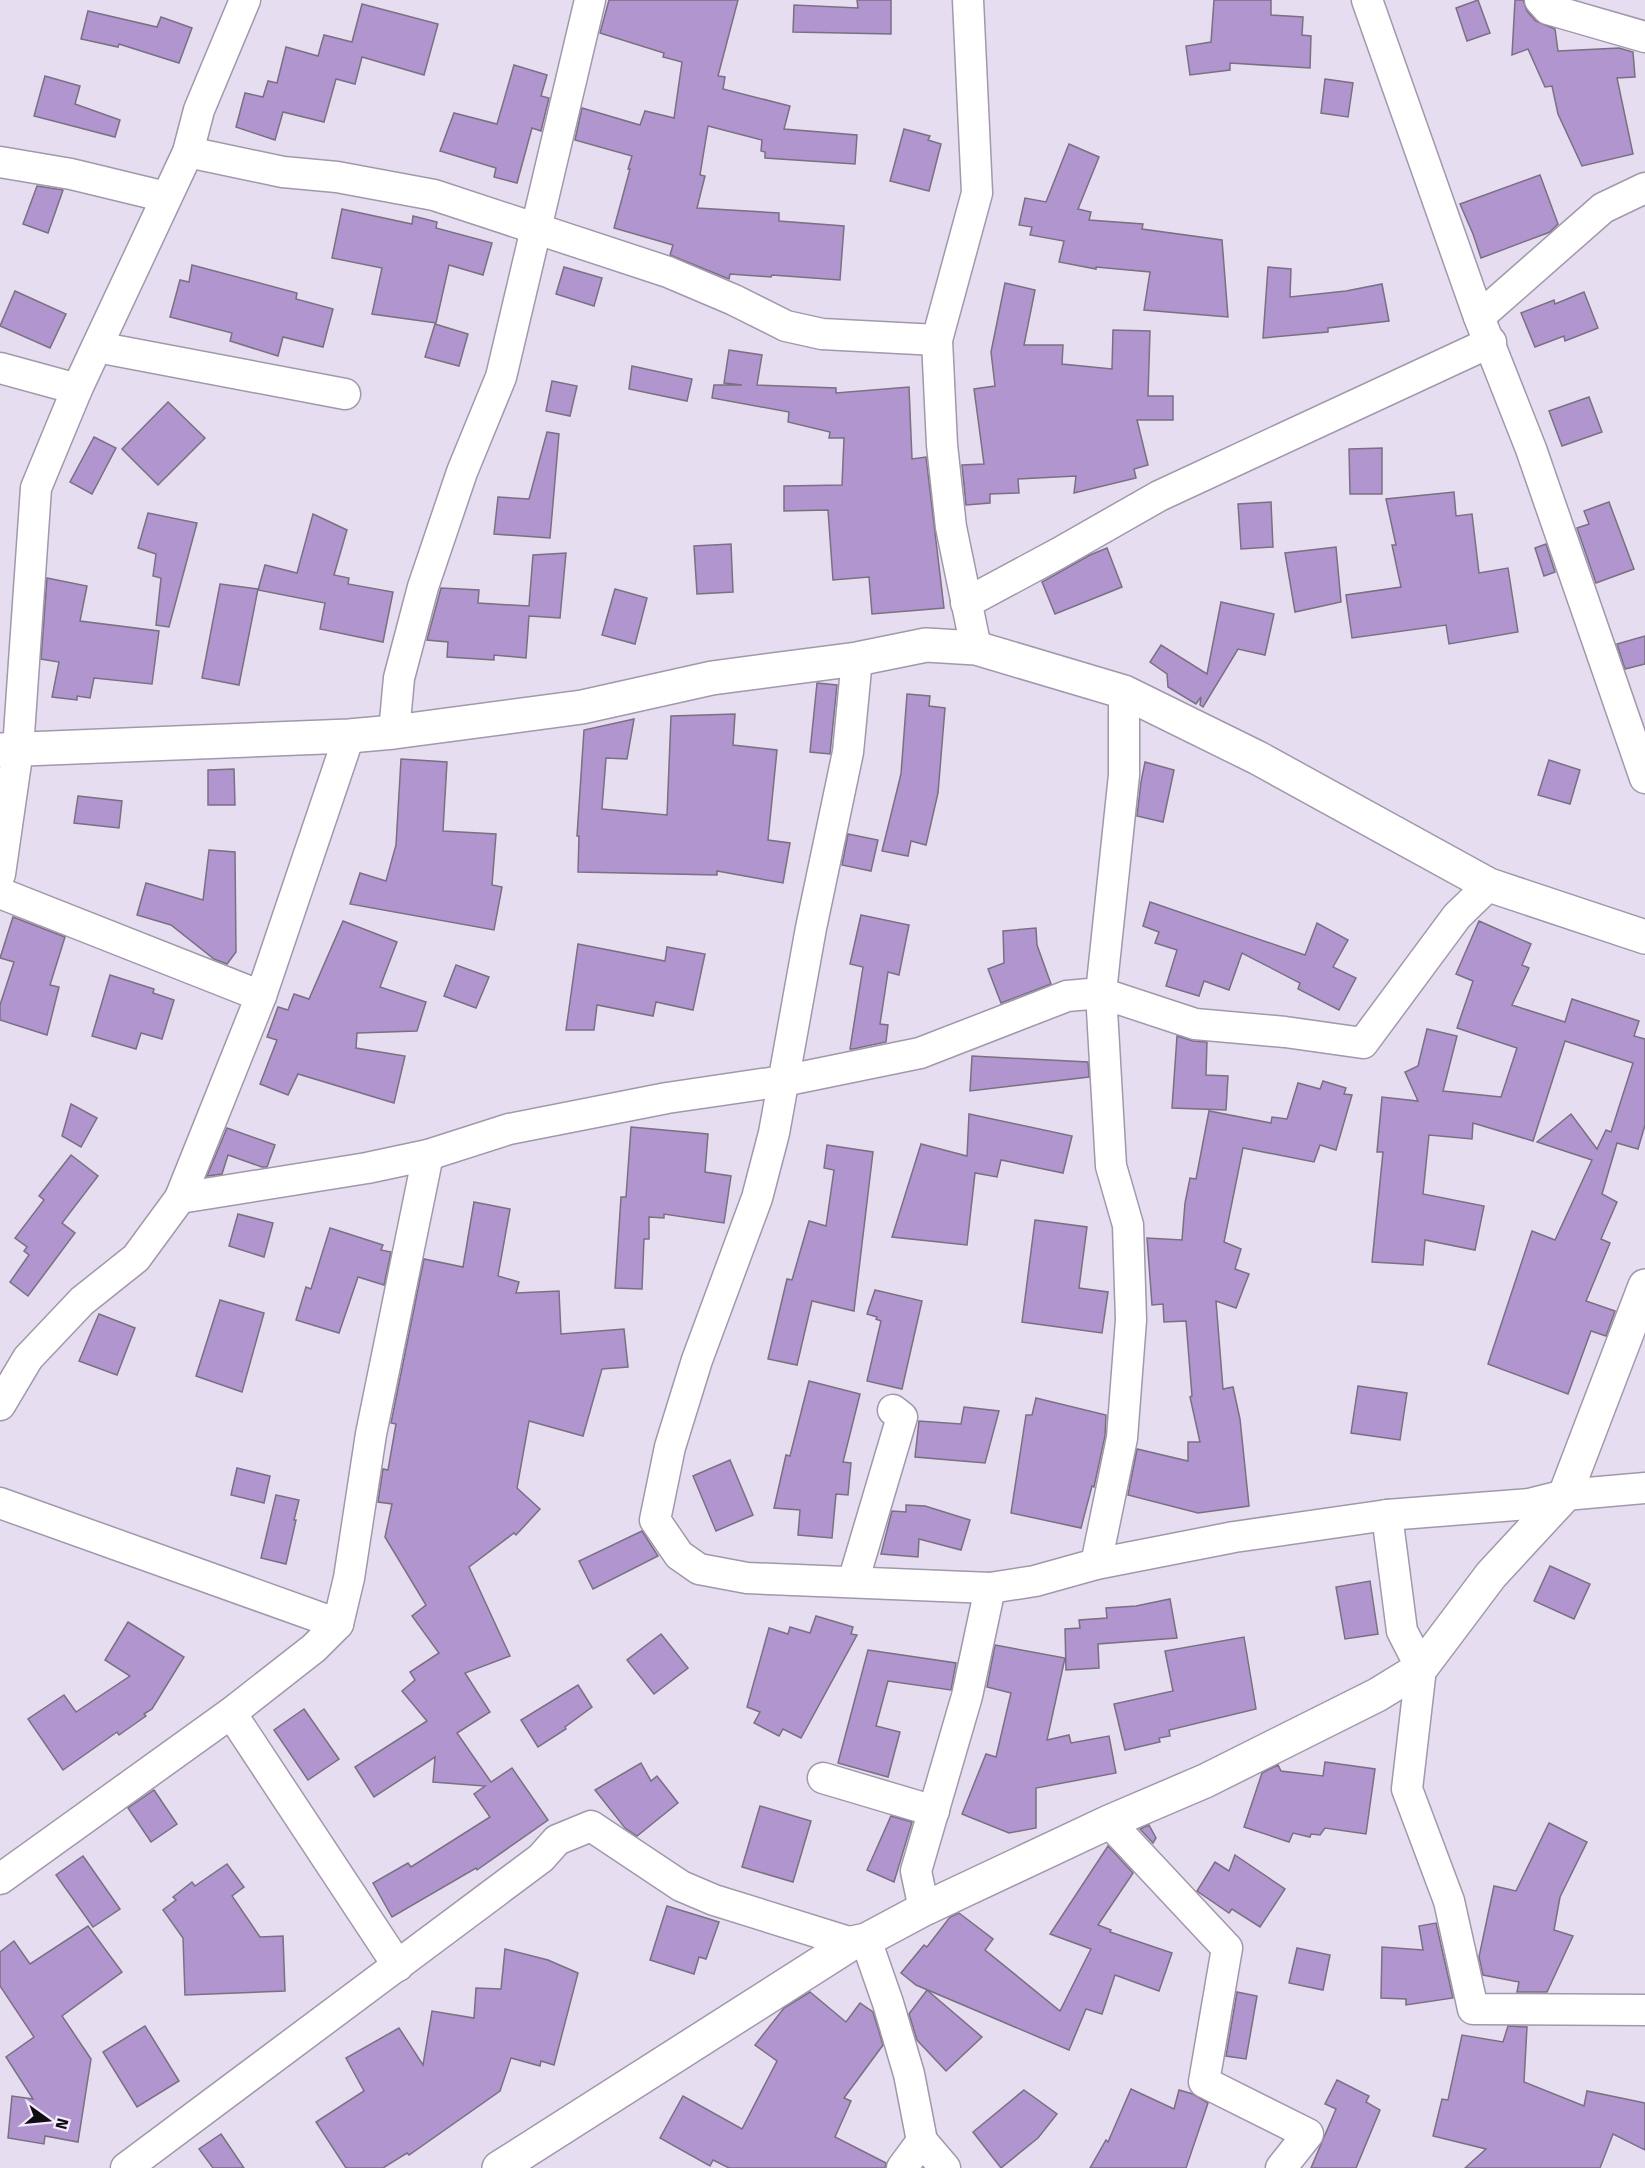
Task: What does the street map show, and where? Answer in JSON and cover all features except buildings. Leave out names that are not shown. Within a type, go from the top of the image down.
[{"type":"street","points":[[0,874],[9,750],[36,488],[96,347],[188,152],[199,110],[245,0]]},
{"type":"street","points":[[394,732],[399,678],[423,587],[462,472],[501,376],[590,0]]},
{"type":"street","points":[[968,0],[977,193],[937,340],[942,445],[951,527],[975,648]]},
{"type":"street","points":[[1366,0],[1485,330],[1531,449],[1645,778]]},
{"type":"street","points":[[1540,0],[1548,9],[1645,37]]},
{"type":"street","points":[[188,152],[283,172],[337,177],[434,195],[668,272],[734,300],[786,326],[822,334],[937,340]]},
{"type":"street","points":[[0,162],[71,174],[166,197]]},
{"type":"street","points":[[966,603],[1159,496],[1485,330],[1603,208],[1645,188]]},
{"type":"street","points":[[96,347],[345,394]]},
{"type":"street","points":[[0,368],[77,389]]},
{"type":"street","points":[[9,750],[349,736],[394,732],[582,706],[711,678],[857,659],[926,645],[975,648],[1124,692],[1258,758],[1489,885],[1645,936]]},
{"type":"street","points":[[857,659],[848,752],[811,927],[774,1133],[757,1198],[673,1436],[655,1520],[679,1555],[699,1569],[747,1578],[990,1587],[1035,1581],[1096,1564],[1234,1537],[1387,1515],[1529,1504],[1566,1495],[1645,1488]]},
{"type":"street","points":[[1096,1564],[1122,1438],[1131,1320],[1128,1225],[1111,1166],[1101,993],[1124,775],[1124,692]]},
{"type":"street","points":[[0,1405],[28,1358],[82,1301],[136,1258],[180,1197],[261,996],[349,736]]},
{"type":"street","points":[[180,1197],[367,1168],[428,1155],[509,1129],[667,1098],[783,1081],[920,1053],[1067,996],[1101,993],[1195,1024],[1284,1032],[1363,1043],[1457,916],[1489,885]]},
{"type":"street","points":[[0,893],[261,996]]},
{"type":"street","points":[[0,1879],[231,1713],[314,1648],[338,1624],[349,1578],[371,1434],[428,1155]]},
{"type":"street","points":[[499,2168],[859,1942],[1109,1822],[1205,1781],[1377,1695],[1421,1668],[1491,1575],[1566,1495],[1645,1286]]},
{"type":"street","points":[[853,1582],[902,1417],[893,1410]]},
{"type":"street","points":[[0,1503],[338,1624]]},
{"type":"street","points":[[1387,1515],[1402,1631],[1421,1668],[1407,1788],[1449,1901],[1473,2010],[1645,2010]]},
{"type":"street","points":[[924,1909],[916,1871],[967,1696],[990,1587]]},
{"type":"street","points":[[231,1713],[398,1966]]},
{"type":"street","points":[[823,1778],[934,1811]]},
{"type":"street","points":[[1109,1822],[1227,1948],[1204,2082],[1308,2134],[1281,2168]]},
{"type":"street","points":[[126,2168],[541,1858],[557,1840],[591,1826],[681,1886],[714,1900],[859,1942],[888,2003],[909,2074],[922,2141],[945,2168]]},
{"type":"street","points":[[902,2168],[922,2141]]}]
